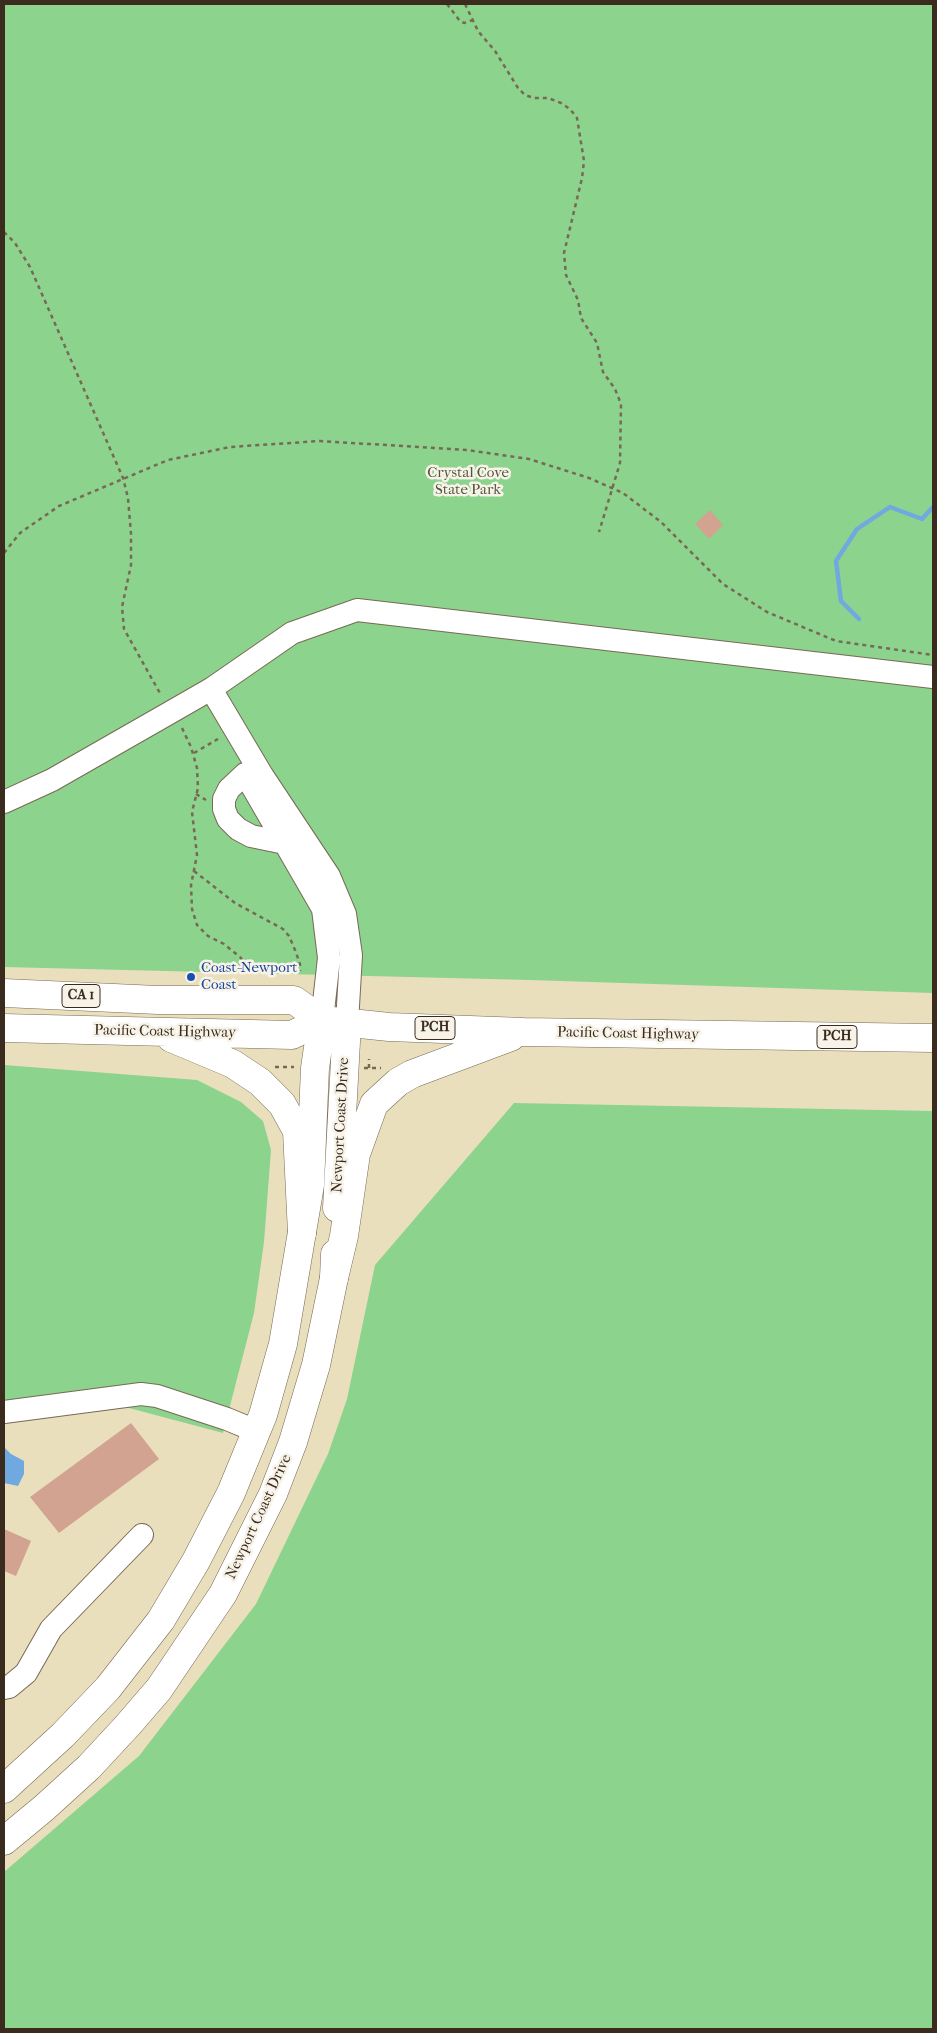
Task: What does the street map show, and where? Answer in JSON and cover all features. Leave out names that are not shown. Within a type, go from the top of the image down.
[{"type":"main road","name":"CA 1","points":[[4,993],[158,1000],[294,1000],[335,1021]]},
{"type":"main road","name":"Pacific Coast Highway","points":[[4,1028],[292,1035],[335,1021],[389,1027],[524,1032],[933,1038]]},
{"type":"main road","name":"Newport Coast Drive","points":[[4,1789],[63,1735],[101,1695],[161,1620],[196,1561],[231,1493],[256,1431],[283,1344],[310,1185],[315,1068],[335,1021]]},
{"type":"main road","name":"Newport Coast Drive","points":[[4,1841],[83,1772],[159,1689],[223,1594],[273,1494],[294,1442],[316,1365],[334,1278],[335,1021]]},
{"type":"main road","points":[[153,1031],[233,1064],[260,1082],[282,1104],[297,1131],[302,1233]]},
{"type":"main road","points":[[334,1278],[344,1236],[356,1154],[374,1104],[398,1082],[412,1074],[524,1032]]},
{"type":"lane","points":[[4,802],[52,780],[206,692],[292,633],[357,610],[933,678]]},
{"type":"lane","points":[[206,692],[223,736],[254,774],[329,876],[345,914],[351,955],[335,1021]]},
{"type":"lane","points":[[206,692],[254,774],[285,843],[323,909],[335,1021]]},
{"type":"lane","points":[[254,774],[229,789],[224,799],[224,809],[228,818],[238,829],[251,836],[285,843]]},
{"type":"lane","points":[[4,1412],[141,1394],[157,1396],[227,1419],[256,1431]]},
{"type":"lane","points":[[4,1688],[10,1687],[26,1673],[51,1629],[142,1535]]},
{"type":"path","points":[[447,4],[460,21],[464,23],[474,20]]},
{"type":"path","points":[[465,4],[518,88],[525,95],[534,98],[548,98],[561,103],[570,109],[577,118],[583,147],[582,178],[568,231],[564,264],[566,274],[578,300],[581,318],[598,343],[603,372],[615,389],[621,404],[620,463],[614,489],[599,532]]},
{"type":"path","points":[[4,232],[15,243],[30,267],[123,478],[128,498],[131,534],[131,565],[122,607],[124,629],[194,753],[198,788],[192,812],[197,840],[191,886],[192,909],[197,925],[208,936],[224,944],[241,958],[245,970]]},
{"type":"path","points":[[4,553],[20,533],[60,506],[168,460],[230,447],[320,441],[467,450],[529,459],[589,478],[614,489],[661,522],[723,584],[767,612],[836,641],[933,655]]},
{"type":"path","points":[[194,753],[223,736]]},
{"type":"path","points":[[194,871],[234,903],[283,929],[289,936],[295,950],[300,964],[300,972]]},
{"type":"path","points":[[369,1060],[369,1068]]},
{"type":"path","points":[[270,1067],[301,1068]]},
{"type":"path","points":[[358,1068],[383,1068]]},
{"type":"green space","name":"Crystal Cove State Park","points":[[4,4],[933,4],[933,993],[530,980],[4,967]]},
{"type":"green space","points":[[4,1065],[197,1080],[241,1102],[263,1121],[271,1150],[264,1242],[254,1313],[223,1433],[99,1400],[4,1408]]},
{"type":"green space","points":[[514,1103],[933,1111],[933,2029],[4,2029],[4,1872],[139,1756],[256,1604],[328,1454],[347,1399],[375,1265]]},
{"type":"water","points":[[4,1447],[11,1454],[24,1461],[24,1474],[18,1486],[4,1483]]},
{"type":"building","points":[[710,510],[723,525],[709,539],[695,524]]},
{"type":"building","points":[[131,1423],[159,1459],[59,1533],[30,1497]]},
{"type":"building","points":[[4,1529],[31,1541],[16,1576],[4,1571]]},
{"type":"waterway","points":[[859,619],[841,601],[836,561],[857,529],[890,507],[922,519],[933,507]]},
{"type":"place","name":"Coast-Newport Coast","points":[[191,977]]}]
